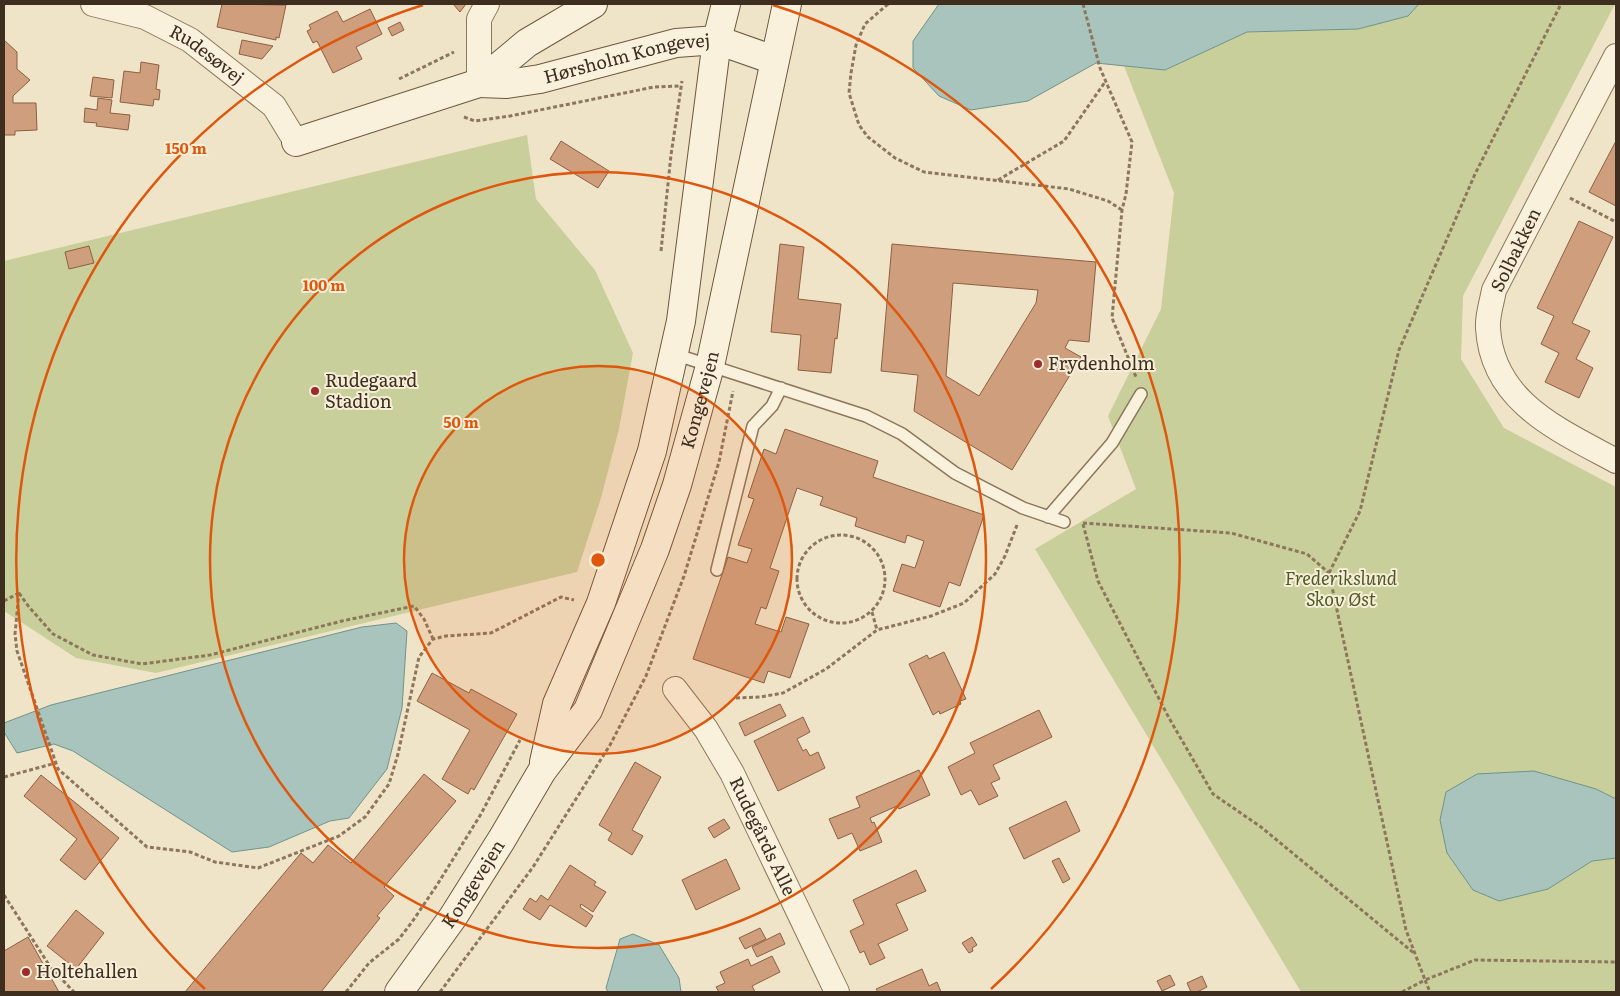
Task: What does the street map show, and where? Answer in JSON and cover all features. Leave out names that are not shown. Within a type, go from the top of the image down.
[{"type":"main road","name":"Hørsholm Kongevej","points":[[479,83],[527,43],[593,4]]},
{"type":"main road","name":"Kongevejen","points":[[542,771],[557,704],[601,604],[652,451],[681,321],[717,40],[726,4]]},
{"type":"main road","name":"Kongevejen","points":[[399,992],[458,910],[542,771],[588,710],[655,549],[677,485],[710,366],[785,4]]},
{"type":"main road","name":"Hørsholm Kongevej","points":[[296,142],[479,83],[506,84],[540,79],[676,43],[717,40],[774,60]]},
{"type":"street","name":"Rudesøvej","points":[[93,4],[145,17],[190,40],[274,106],[296,142]]},
{"type":"street","points":[[479,83],[479,19],[487,4]]},
{"type":"street","name":"Solbakken","points":[[1616,56],[1494,290],[1488,327],[1494,361],[1512,393],[1547,423],[1616,461]]},
{"type":"street","name":"Rudegårds Alle","points":[[675,689],[706,729],[732,772],[837,992]]},
{"type":"lane","points":[[674,354],[874,419],[902,434],[955,473],[1023,508],[1064,522]]},
{"type":"lane","points":[[717,570],[754,426],[772,406],[781,388]]},
{"type":"lane","points":[[1048,516],[1112,442],[1141,394]]},
{"type":"path","points":[[888,4],[865,24],[856,45],[849,93],[859,125],[868,137],[894,158],[924,172],[1069,189],[1108,201],[1122,210]]},
{"type":"path","points":[[1083,4],[1100,68],[1132,142],[1126,194],[1122,210],[1112,318],[1135,374],[1141,394]]},
{"type":"path","points":[[1328,573],[1360,511],[1398,350],[1475,174],[1561,4]]},
{"type":"path","points":[[394,81],[479,39]]},
{"type":"path","points":[[998,180],[1064,141],[1106,82]]},
{"type":"path","points":[[578,101],[654,87],[682,86]]},
{"type":"path","points":[[1548,187],[1616,222]]},
{"type":"path","points":[[440,992],[533,867],[610,745],[646,676],[684,576],[719,462],[737,374]]},
{"type":"path","points":[[736,698],[760,698],[783,693],[826,669],[877,630],[931,616],[964,603],[996,574],[1005,556],[1023,508]]},
{"type":"path","points":[[1415,954],[1261,827],[1213,794],[1169,718],[1098,580],[1082,523],[1231,533],[1307,554],[1328,573],[1406,930],[1430,992]]},
{"type":"path","points":[[837,534],[855,536],[871,546],[882,560],[886,579],[882,598],[872,612],[855,622],[836,624],[819,618],[805,605],[797,588],[797,569],[805,552],[819,540],[837,534]]},
{"type":"path","points":[[4,601],[19,592]]},
{"type":"path","points":[[19,592],[29,607],[53,634],[93,655],[142,664],[210,655],[342,621],[414,606],[424,619],[434,639]]},
{"type":"path","points":[[19,592],[14,634],[17,651],[58,769],[147,847],[190,852],[215,862],[258,868],[338,836],[365,817],[389,784],[398,754],[419,657],[434,639],[446,636],[491,633],[561,597],[581,602]]},
{"type":"path","points":[[872,612],[877,630]]},
{"type":"path","points":[[346,992],[369,962],[399,939],[412,922],[481,814],[513,753]]},
{"type":"path","points":[[4,777],[56,763]]},
{"type":"path","points":[[4,895],[51,968],[74,992]]},
{"type":"path","points":[[1402,992],[1425,980],[1475,960],[1616,962]]},
{"type":"green space","name":"Frederikslund Skov Øst","points":[[1419,4],[1615,4],[1463,296],[1461,359],[1504,428],[1616,487],[1616,799],[1596,789],[1447,853],[1473,890],[1499,901],[1548,889],[1592,861],[1616,858],[1616,992],[1301,992],[1035,549],[1136,489],[1108,416],[1161,309],[1174,193],[1124,66],[1165,70],[1247,32],[1358,29],[1408,16]]},
{"type":"green space","name":"Rudegaard Stadion","points":[[527,135],[536,199],[595,270],[633,353],[619,429],[601,498],[577,572],[156,673],[76,658],[4,611],[4,261]]},
{"type":"water","points":[[939,4],[1419,4],[1408,16],[1358,29],[1247,32],[1165,70],[1096,63],[1028,101],[971,110],[939,96],[913,68],[913,41]]},
{"type":"water","points":[[396,623],[407,631],[402,708],[387,769],[349,818],[330,821],[269,847],[232,852],[73,751],[54,744],[17,753],[4,732],[4,723],[51,705],[362,627]]},
{"type":"water","points":[[1534,771],[1596,789],[1616,799],[1616,858],[1592,861],[1548,889],[1499,901],[1473,890],[1447,853],[1440,820],[1446,792],[1477,774]]},
{"type":"water","points":[[633,934],[659,945],[679,978],[681,992],[608,992],[606,988],[620,939]]},
{"type":"building","points":[[222,4],[286,5],[279,38],[276,37],[276,40],[217,27]]},
{"type":"building","points":[[453,4],[466,4],[460,12]]},
{"type":"building","points":[[370,9],[382,34],[356,47],[362,59],[333,73],[317,41],[313,43],[307,31],[311,29],[309,25],[337,11],[343,22]]},
{"type":"building","points":[[400,22],[404,30],[392,36],[388,28]]},
{"type":"building","points":[[4,40],[17,52],[17,69],[30,80],[13,96],[13,103],[36,103],[37,130],[15,131],[15,135],[4,135]]},
{"type":"building","points":[[242,40],[273,46],[262,59],[239,54]]},
{"type":"building","points":[[141,62],[159,65],[156,89],[160,90],[159,100],[154,99],[153,106],[120,102],[124,71],[140,73]]},
{"type":"building","points":[[93,77],[114,80],[112,98],[90,96]]},
{"type":"building","points":[[98,98],[112,100],[110,113],[130,115],[128,130],[96,126],[97,123],[84,122],[85,108],[97,110]]},
{"type":"building","points":[[561,141],[609,171],[598,188],[550,159]]},
{"type":"building","points":[[1616,141],[1616,206],[1589,192]]},
{"type":"building","points":[[1579,221],[1613,237],[1572,323],[1590,331],[1576,359],[1593,368],[1579,398],[1545,382],[1559,353],[1541,344],[1554,316],[1537,308]]},
{"type":"building","points":[[780,244],[804,247],[798,299],[841,304],[831,373],[798,370],[801,335],[771,332]]},
{"type":"building","name":"Frydenholm","points":[[892,244],[1096,262],[1089,342],[1069,340],[1065,348],[1081,357],[1012,470],[914,411],[918,375],[881,371]],"holes":[[[953,283],[1038,290],[1036,303],[979,396],[946,376]]]},
{"type":"building","points":[[89,246],[94,263],[69,269],[65,252]]},
{"type":"building","points":[[785,429],[878,461],[873,477],[984,515],[960,586],[949,582],[940,607],[893,591],[902,564],[915,568],[924,541],[907,535],[905,543],[855,526],[857,518],[820,505],[823,497],[797,488],[770,568],[779,571],[766,609],[761,607],[755,624],[781,632],[786,617],[809,624],[790,678],[768,671],[764,683],[693,659],[728,557],[747,563],[752,549],[738,545],[754,499],[748,497],[764,449],[776,454]]},
{"type":"building","points":[[944,652],[966,699],[960,701],[961,704],[940,714],[939,711],[933,715],[909,664],[927,655],[929,659]]},
{"type":"building","points":[[432,673],[469,693],[471,689],[517,714],[474,790],[471,788],[468,794],[442,779],[470,730],[417,701]]},
{"type":"building","points":[[780,704],[786,716],[745,736],[739,723]]},
{"type":"building","points":[[1039,710],[1052,737],[993,765],[1000,779],[991,783],[998,796],[979,805],[971,790],[961,795],[948,767],[975,753],[970,743]]},
{"type":"building","points":[[803,717],[810,732],[797,739],[803,751],[806,749],[810,756],[818,752],[825,768],[778,791],[754,741]]},
{"type":"building","points":[[635,762],[661,777],[632,830],[643,836],[632,855],[608,840],[612,833],[599,825]]},
{"type":"building","points":[[919,770],[930,795],[899,809],[897,806],[870,818],[872,823],[874,822],[882,842],[860,851],[852,833],[838,839],[829,819],[860,807],[856,797]]},
{"type":"building","points":[[424,774],[456,801],[384,887],[394,896],[377,916],[380,918],[321,992],[185,992],[301,853],[313,863],[328,845],[351,863]]},
{"type":"building","points":[[41,775],[119,838],[85,880],[60,860],[77,839],[24,796]]},
{"type":"building","points":[[1066,801],[1080,831],[1024,859],[1009,828]]},
{"type":"building","points":[[724,819],[730,828],[714,838],[708,828]]},
{"type":"building","points":[[1059,858],[1070,879],[1063,883],[1052,861]]},
{"type":"building","points":[[726,859],[740,889],[696,910],[682,880]]},
{"type":"building","points":[[570,865],[596,882],[594,885],[606,892],[593,912],[581,904],[580,907],[593,916],[586,927],[550,905],[540,920],[523,909],[530,898],[536,902],[541,895],[548,900]]},
{"type":"building","points":[[916,870],[926,891],[896,904],[908,930],[878,944],[885,958],[870,965],[864,951],[860,953],[850,931],[864,924],[853,900]]},
{"type":"building","points":[[76,910],[104,933],[76,969],[47,946]]},
{"type":"building","points":[[760,928],[766,939],[745,949],[739,938]]},
{"type":"building","points":[[780,933],[785,944],[757,957],[752,947]]},
{"type":"building","name":"Holtehallen","points":[[28,937],[59,992],[4,992],[4,951]]},
{"type":"building","points":[[972,937],[977,945],[969,953],[962,943]]},
{"type":"building","points":[[772,956],[780,972],[752,986],[755,992],[719,992],[716,987],[725,983],[720,972],[748,959],[751,966]]},
{"type":"building","points":[[922,969],[929,986],[937,982],[941,992],[878,992],[876,989]]},
{"type":"building","points":[[1170,975],[1175,985],[1162,991],[1157,981]]},
{"type":"building","points":[[1202,976],[1207,987],[1197,992],[1191,992],[1187,983]]},
{"type":"place","name":"Frydenholm","points":[[1038,364]]},
{"type":"place","name":"Rudegaard Stadion","points":[[315,391]]},
{"type":"place","name":"Holtehallen","points":[[26,972]]}]
